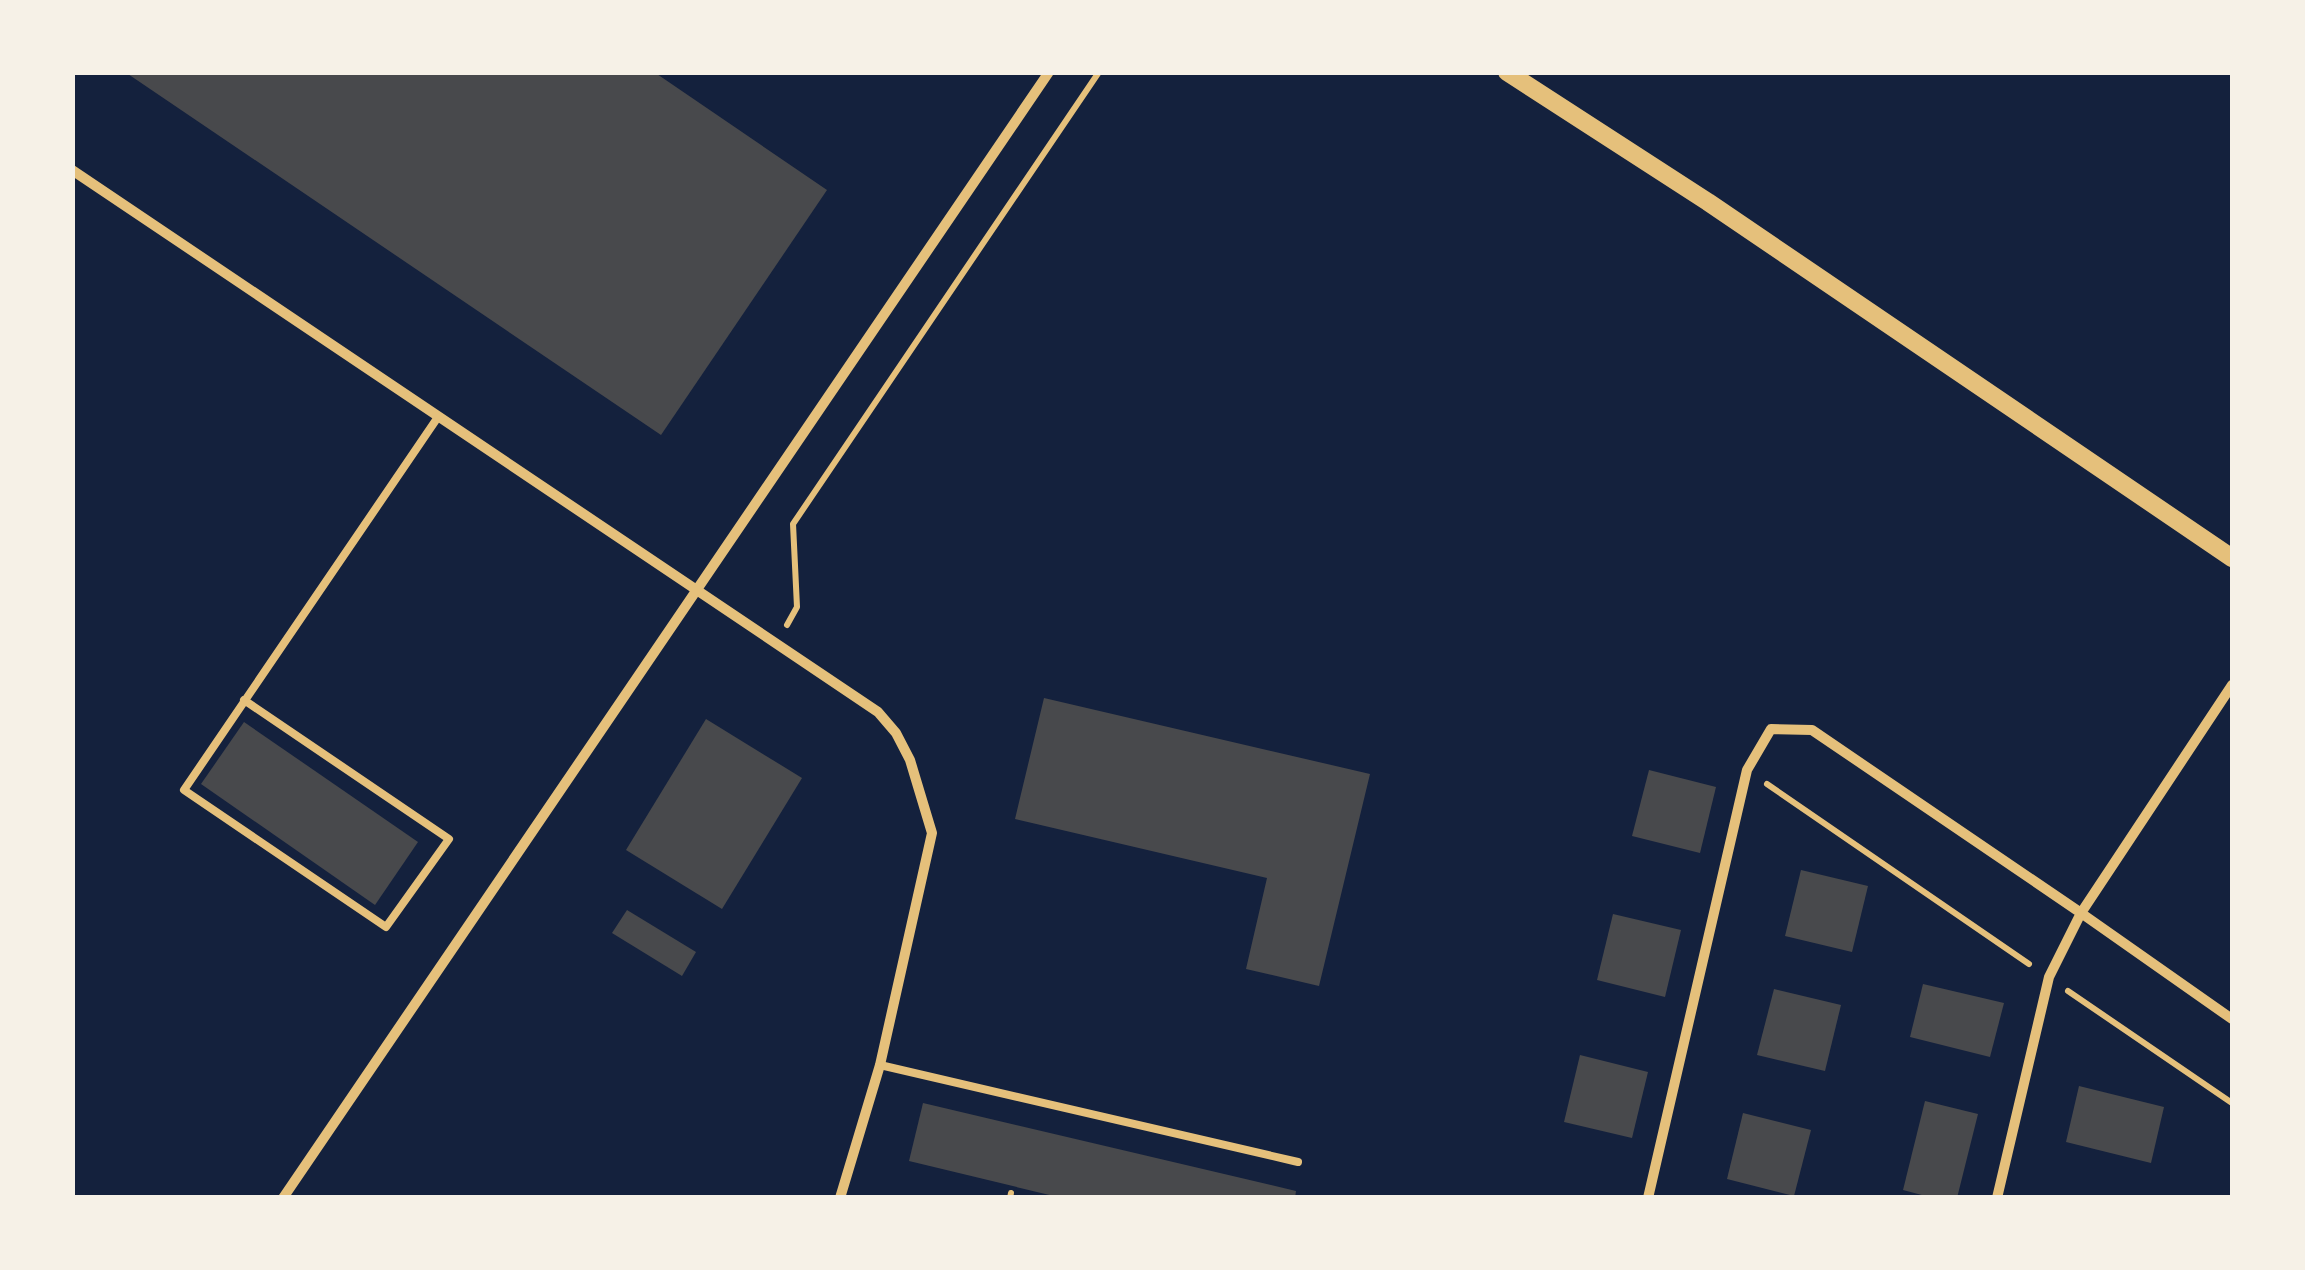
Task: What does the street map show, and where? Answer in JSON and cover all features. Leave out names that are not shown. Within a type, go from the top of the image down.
[{"type":"street","points":[[284,1198],[1048,72]]},
{"type":"street","points":[[1507,72],[1708,202],[2232,558]]},
{"type":"street","points":[[72,170],[878,712],[896,733],[910,760],[932,833],[880,1066],[840,1198]]},
{"type":"street","points":[[1997,1198],[2049,978],[2082,913],[2232,686]]},
{"type":"street","points":[[1648,1198],[1747,770],[1771,729],[1812,730],[2232,1018]]},
{"type":"lane","points":[[244,700],[449,839],[386,927],[184,790],[244,700],[438,416]]},
{"type":"lane","points":[[880,1066],[1298,1162]]},
{"type":"path","points":[[777,644],[797,607],[794,524],[1098,72]]},
{"type":"path","points":[[1747,770],[2232,1102]]},
{"type":"building","points":[[125,72],[654,72],[827,190],[661,435]]},
{"type":"building","points":[[1044,698],[1370,774],[1319,986],[1246,969],[1267,878],[1015,819]]},
{"type":"building","points":[[706,719],[802,778],[722,909],[626,850]]},
{"type":"building","points":[[244,722],[418,842],[375,905],[201,784]]},
{"type":"building","points":[[1649,770],[1716,787],[1700,853],[1632,836]]},
{"type":"building","points":[[1801,870],[1868,886],[1852,952],[1785,936]]},
{"type":"building","points":[[627,910],[696,952],[682,976],[612,933]]},
{"type":"building","points":[[1613,914],[1681,930],[1665,997],[1597,980]]},
{"type":"building","points":[[1923,984],[2004,1003],[1990,1057],[1910,1037]]},
{"type":"building","points":[[1774,989],[1841,1005],[1825,1071],[1757,1055]]},
{"type":"building","points":[[1580,1055],[1648,1072],[1632,1138],[1564,1122]]},
{"type":"building","points":[[2079,1086],[2164,1107],[2151,1163],[2066,1142]]},
{"type":"building","points":[[1925,1101],[1978,1114],[1957,1198],[1933,1198],[1903,1190]]},
{"type":"building","points":[[923,1103],[1296,1191],[1295,1198],[1062,1198],[909,1161]]},
{"type":"building","points":[[1743,1113],[1811,1130],[1794,1196],[1727,1179]]}]
